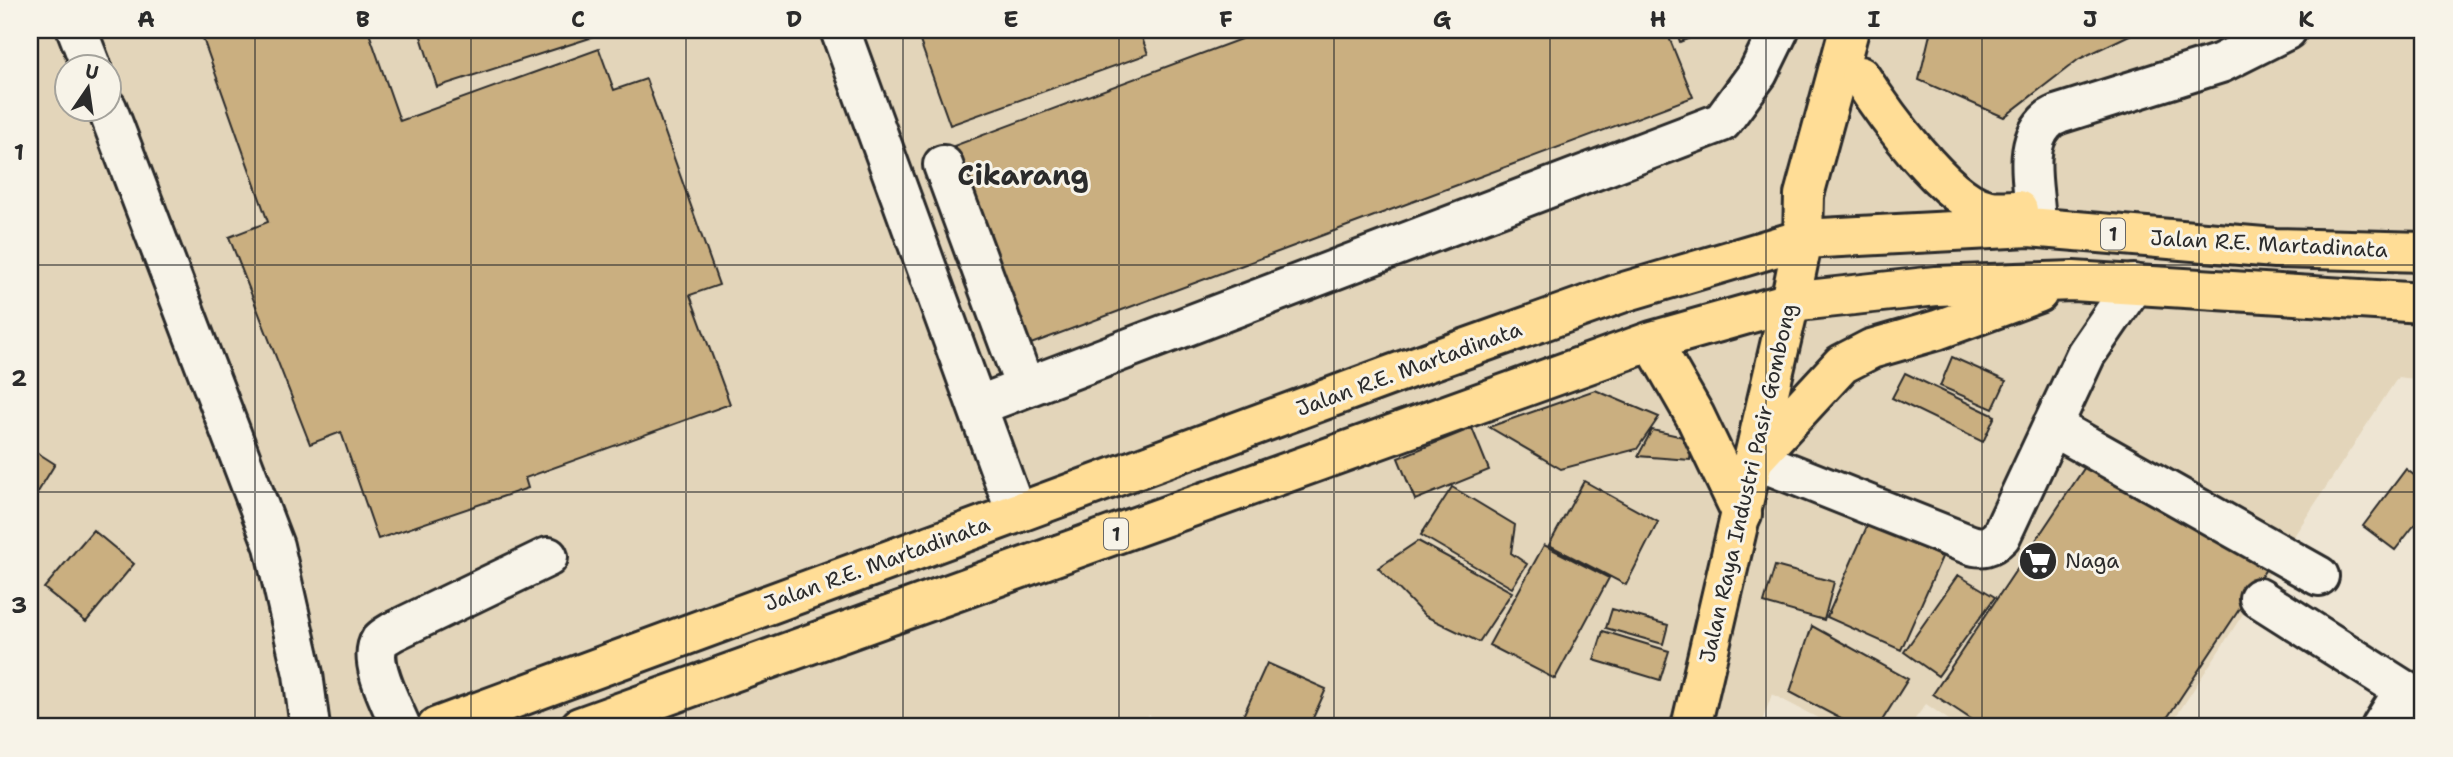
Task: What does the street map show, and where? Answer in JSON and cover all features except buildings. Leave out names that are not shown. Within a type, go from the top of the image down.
[{"type":"main road","name":"Jalan Raya Industri Pasir Gombong","points":[[1691,727],[1790,302],[1803,239],[1804,195],[1849,30]]},
{"type":"main road","name":"Jalan Raya Industri Pasir Gombong","points":[[1803,239],[1826,204],[1873,30]]},
{"type":"main road","points":[[1860,76],[1880,108],[1942,179],[1963,199],[1986,210],[2035,210],[2276,248]]},
{"type":"main road","name":"Jalan R.E. Martadinata","points":[[437,727],[1624,292],[1803,239],[2029,227],[2276,248],[2423,252]]},
{"type":"main road","points":[[1754,459],[1842,364],[1871,349],[1937,330],[2073,281]]},
{"type":"main road","name":"1","points":[[580,727],[1652,341],[1790,302],[1936,286],[2073,281],[2423,303]]},
{"type":"main road","points":[[1652,341],[1695,416],[1742,514]]},
{"type":"street","points":[[77,30],[86,52]]},
{"type":"street","points":[[840,30],[1016,513]]},
{"type":"street","points":[[977,406],[1722,122],[1758,73],[1779,30]]},
{"type":"street","points":[[2035,210],[2031,157],[2036,138],[2045,123],[2059,114],[2221,63],[2287,30]]},
{"type":"street","points":[[112,122],[275,547],[303,674],[310,727]]},
{"type":"street","points":[[943,165],[1025,387]]},
{"type":"street","points":[[1754,459],[1978,548],[1987,547],[2001,536],[2086,354],[2134,284]]},
{"type":"street","points":[[2052,426],[2319,576]]},
{"type":"street","points":[[401,727],[377,668],[376,657],[381,640],[394,631],[548,557]]},
{"type":"street","points":[[2259,598],[2414,696],[2381,727]]},
{"type":"shaded area","points":[[30,30],[2423,30],[2423,380],[2398,377],[2169,727],[1959,727],[1926,704],[1909,727],[1835,727],[1772,694],[1760,727],[1178,727],[1149,715],[1132,727],[30,727]]},
{"type":"place","name":"Naga","points":[[2038,561]]},
{"type":"district","name":"Cikarang","points":[[1023,175]]}]
